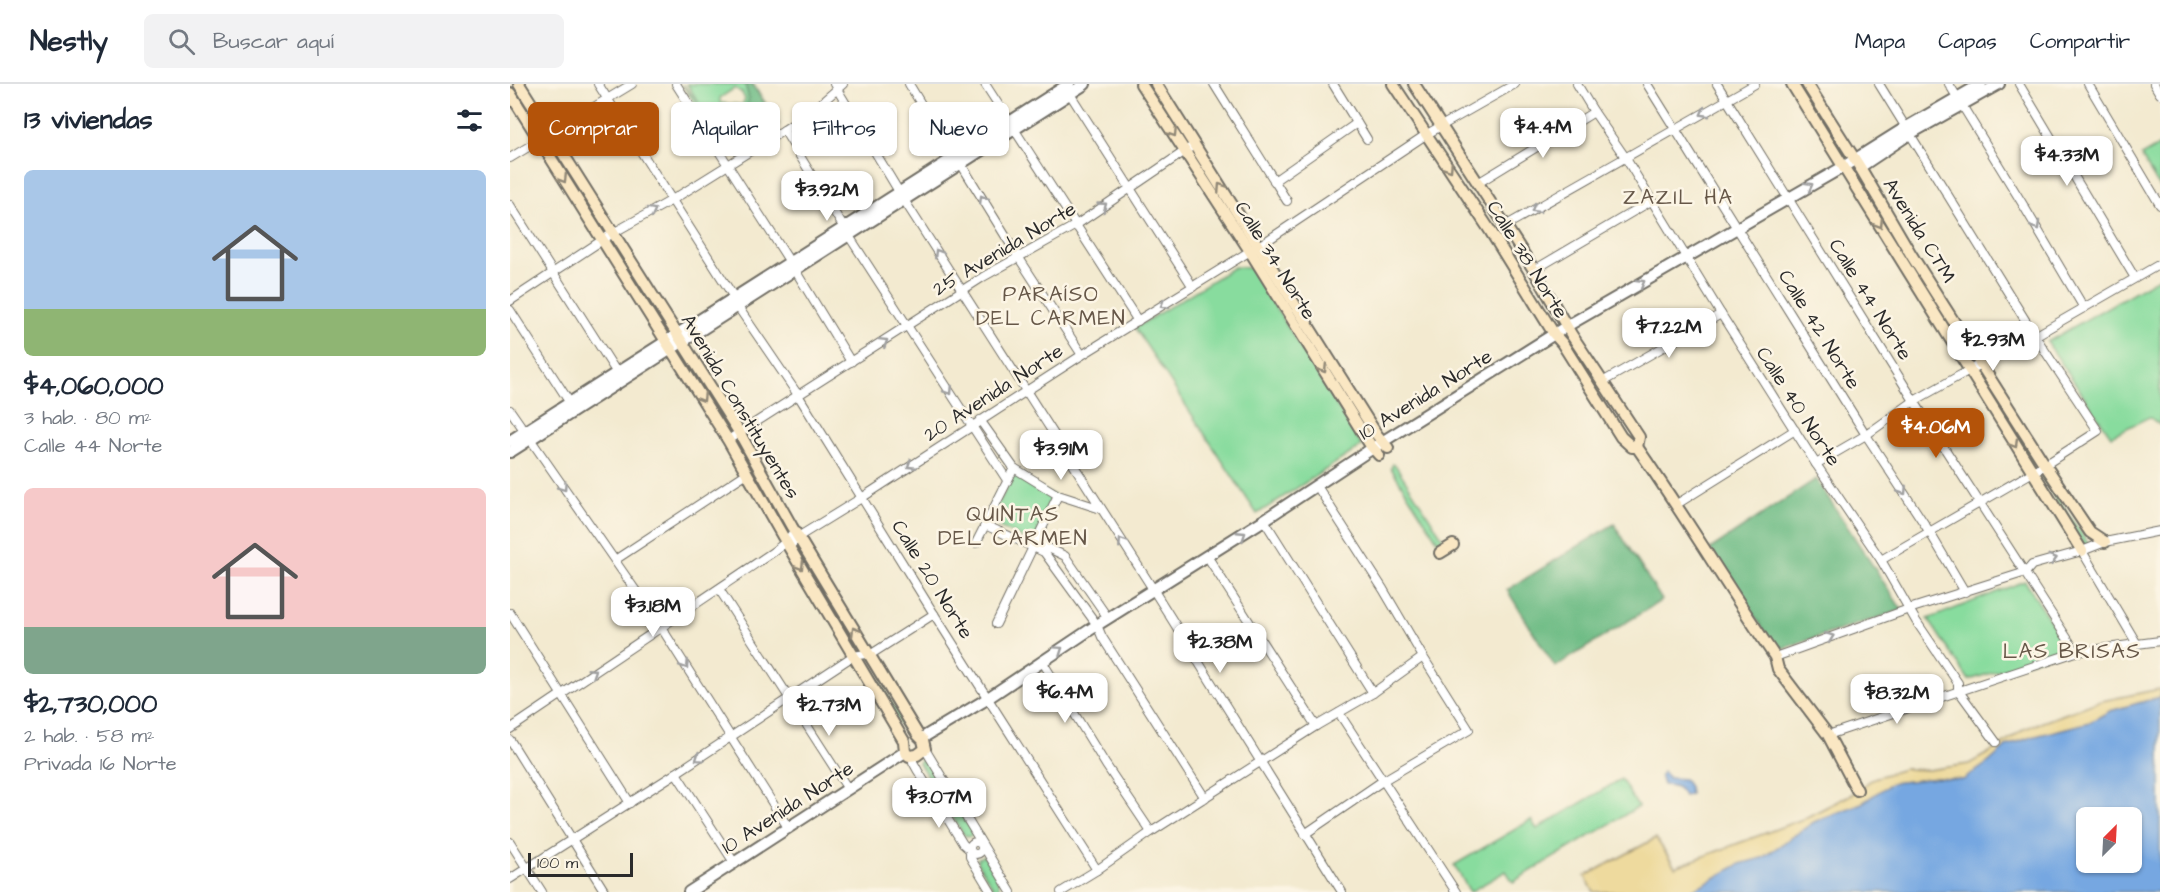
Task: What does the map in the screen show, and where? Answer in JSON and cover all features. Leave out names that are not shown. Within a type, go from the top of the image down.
[{"type":"main road","name":"Avenida Constituyentes","points":[[519,84],[531,102]]},
{"type":"main road","name":"Calle 34 Norte","points":[[1142,84],[1190,148],[1380,448]]},
{"type":"main road","name":"Calle 34 Norte","points":[[1156,84],[1190,148]]},
{"type":"main road","name":"Calle 38 Norte","points":[[1393,84],[1491,232],[1621,437],[1632,447],[1637,447],[1677,504],[1733,595],[1775,657],[1778,669],[1828,735],[1857,790]]},
{"type":"main road","name":"Calle 38 Norte","points":[[1414,84],[1640,437],[1637,447]]},
{"type":"main road","points":[[1792,84],[1846,171],[1908,259],[1906,271],[2082,551]]},
{"type":"main road","name":"Avenida CTM","points":[[1807,84],[1857,163],[1908,259],[1982,363],[2045,465],[2090,532],[2105,542]]},
{"type":"main road","name":"Avenida Constituyentes","points":[[510,93],[528,123]]},
{"type":"main road","name":"Avenida Constituyentes","points":[[549,156],[728,440],[787,545],[904,741],[909,754]]},
{"type":"main road","name":"Avenida Constituyentes","points":[[565,156],[739,432],[796,534],[923,743]]},
{"type":"main road","points":[[1491,232],[1505,226]]},
{"type":"main road","points":[[1440,553],[1453,545]]},
{"type":"main road","points":[[909,754],[923,743]]},
{"type":"street","name":"Calle 20 Norte","points":[[598,84],[736,303],[863,497],[989,702],[1097,870]]},
{"type":"street","points":[[604,102],[632,84]]},
{"type":"street","points":[[676,84],[851,362]]},
{"type":"street","points":[[909,84],[1082,355]]},
{"type":"street","points":[[985,84],[1138,321]]},
{"type":"street","points":[[510,441],[527,436],[957,161],[1067,87],[1085,84]]},
{"type":"street","points":[[1214,84],[1287,201]]},
{"type":"street","points":[[1333,84],[1367,140]]},
{"type":"street","points":[[1254,248],[1426,134],[1441,128],[1515,84]]},
{"type":"street","name":"Calle 40 Norte","points":[[1577,84],[1816,464],[1881,560],[1958,684],[1958,690],[1996,742]]},
{"type":"street","name":"Calle 42 Norte","points":[[1647,84],[1866,435],[1929,531],[1965,592]]},
{"type":"street","name":"Calle 44 Norte","points":[[1717,84],[1914,401],[2076,652]]},
{"type":"street","points":[[1505,226],[1755,84]]},
{"type":"street","points":[[1879,84],[2098,431],[2045,465],[1881,560]]},
{"type":"street","points":[[1949,84],[2084,308]]},
{"type":"street","points":[[1959,101],[1981,84]]},
{"type":"street","points":[[1959,101],[1999,84]]},
{"type":"street","points":[[2019,84],[2135,278]]},
{"type":"street","points":[[2088,84],[2160,206]]},
{"type":"street","points":[[2154,84],[2160,94]]},
{"type":"street","points":[[510,301],[613,233],[672,200],[784,130],[811,112],[838,85],[902,196],[1027,390],[1342,892]]},
{"type":"street","points":[[1067,87],[1193,287]]},
{"type":"street","name":"10 Avenida Norte","points":[[923,743],[929,736],[989,702],[1042,661],[1097,625],[1380,448],[1554,334],[1688,261],[1737,228],[1846,171],[1907,131],[1959,101]]},
{"type":"street","points":[[1478,183],[1594,112]]},
{"type":"street","points":[[1274,181],[1357,123]]},
{"type":"street","points":[[784,130],[846,232],[1007,480]]},
{"type":"street","points":[[510,158],[528,146]]},
{"type":"street","name":"25 Avenida Norte","points":[[728,440],[962,291],[1076,225],[1190,148]]},
{"type":"street","points":[[902,196],[939,178],[957,161]]},
{"type":"street","points":[[1534,270],[1651,201]]},
{"type":"street","points":[[510,205],[617,373]]},
{"type":"street","name":"20 Avenida Norte","points":[[510,729],[787,545],[796,534],[863,497],[1027,390],[1254,248]]},
{"type":"street","points":[[1816,464],[1866,435],[1914,401],[1968,370],[2036,336],[2160,264]]},
{"type":"street","points":[[510,310],[570,403]]},
{"type":"street","points":[[1604,381],[1721,314]]},
{"type":"street","points":[[510,452],[570,403],[617,373],[668,345]]},
{"type":"street","points":[[510,410],[661,627],[789,829]]},
{"type":"street","points":[[981,420],[1014,468],[1058,495],[1101,509]]},
{"type":"street","points":[[1677,504],[1795,430]]},
{"type":"street","points":[[976,543],[1014,468]]},
{"type":"street","points":[[615,560],[747,473]]},
{"type":"street","points":[[1305,834],[1384,780],[1469,730],[1317,486]]},
{"type":"street","points":[[996,624],[1058,495]]},
{"type":"street","points":[[1264,520],[1373,693]]},
{"type":"street","points":[[985,525],[1065,556],[1108,618]]},
{"type":"street","points":[[1775,657],[1910,609],[2026,572],[2032,565],[2105,542],[2160,531]]},
{"type":"street","points":[[1035,545],[1044,552],[1097,625],[1102,637],[1204,798]]},
{"type":"street","points":[[2082,551],[2137,644]]},
{"type":"street","points":[[1208,556],[1316,726]]},
{"type":"street","points":[[719,589],[848,789]]},
{"type":"street","points":[[510,613],[630,803]]},
{"type":"street","points":[[510,879],[853,656],[869,654],[934,614]]},
{"type":"street","points":[[1828,735],[2076,652],[2160,641]]},
{"type":"street","points":[[1061,892],[1316,726],[1373,693],[1423,657]]},
{"type":"street","points":[[1042,661],[1106,765],[1151,832]]},
{"type":"street","points":[[1339,713],[1456,892]]},
{"type":"street","points":[[510,740],[605,892]]},
{"type":"street","name":"Avenida Constituyentes","points":[[923,743],[1011,892]]},
{"type":"street","name":"10 Avenida Norte","points":[[689,892],[848,789],[909,754]]},
{"type":"street","name":"Avenida Constituyentes","points":[[909,754],[963,844],[970,850],[970,857],[991,892]]},
{"type":"street","points":[[676,773],[735,864]]},
{"type":"street","points":[[510,842],[542,892]]},
{"type":"street","points":[[970,850],[974,842],[982,845]]},
{"type":"green space","points":[[682,84],[698,102],[694,102]]},
{"type":"green space","points":[[687,84],[745,84],[749,99],[753,102],[744,102],[745,99],[742,93],[735,88],[720,98],[720,102],[698,102]]},
{"type":"green space","points":[[745,84],[752,84],[764,102],[748,102]]},
{"type":"green space","points":[[1796,84],[1802,84],[1848,158],[1845,162]]},
{"type":"green space","points":[[2160,145],[2160,188],[2141,156]]},
{"type":"green space","points":[[555,156],[559,156],[606,228],[602,231]]},
{"type":"green space","points":[[611,240],[667,330],[664,330],[609,243]]},
{"type":"green space","points":[[1234,267],[1251,268],[1362,446],[1257,514],[1135,328]]},
{"type":"green space","points":[[2160,277],[2160,425],[2149,417],[2111,436],[2047,342]]},
{"type":"green space","points":[[679,349],[733,427],[731,431],[728,430],[678,352]]},
{"type":"green space","points":[[1980,376],[1983,377],[2036,461],[2034,463],[2032,462]]},
{"type":"green space","points":[[736,442],[741,442],[790,531],[789,534],[785,533]]},
{"type":"green space","points":[[1393,464],[1446,543],[1441,546],[1391,468]]},
{"type":"green space","points":[[1013,475],[1055,496],[1033,543],[989,522]]},
{"type":"green space","points":[[2043,475],[2088,545],[2083,545],[2041,476]]},
{"type":"green space","points":[[1816,479],[1902,610],[1777,650],[1710,549]]},
{"type":"green space","points":[[1614,524],[1662,600],[1555,667],[1507,590]]},
{"type":"green space","points":[[795,544],[799,546],[858,644],[858,649],[854,647],[794,548]]},
{"type":"green space","points":[[2025,581],[2068,649],[1969,680],[1928,619]]},
{"type":"green space","points":[[864,659],[869,663],[908,730],[907,733],[904,732],[863,664]]},
{"type":"green space","points":[[923,757],[927,759],[971,829],[972,835],[969,837],[964,835],[919,763]]},
{"type":"green space","points":[[1621,779],[1638,807],[1513,882],[1506,871],[1470,892],[1454,865],[1531,820],[1537,829]]},
{"type":"green space","points":[[984,856],[997,877],[1000,892],[996,892],[977,862],[978,858]]},
{"type":"sand","points":[[2160,689],[2160,697],[2110,711],[2090,722],[2007,746],[1963,780],[1937,778],[1892,783],[1862,803],[1814,822],[1762,858],[1740,864],[1689,892],[1594,892],[1585,876],[1656,838],[1675,867],[1803,819],[1852,794],[1874,778],[1904,769],[1928,770],[1969,764],[2024,729],[2097,702]]},
{"type":"water","points":[[2160,697],[2160,892],[1689,892],[1740,864],[1762,858],[1814,822],[1862,803],[1892,783],[1937,778],[1963,780],[2007,746],[2090,722],[2110,711]]},
{"type":"water","points":[[1663,772],[1669,778],[1684,779],[1690,794],[1684,796],[1676,787],[1663,785],[1660,775]]},
{"type":"district","name":"ZAZIL HA","points":[[1678,197]]},
{"type":"district","name":"PARAÍSO DEL CARMEN","points":[[1051,306]]},
{"type":"district","name":"QUINTAS DEL CARMEN","points":[[1013,526]]},
{"type":"district","name":"LAS BRISAS","points":[[2072,651]]}]
